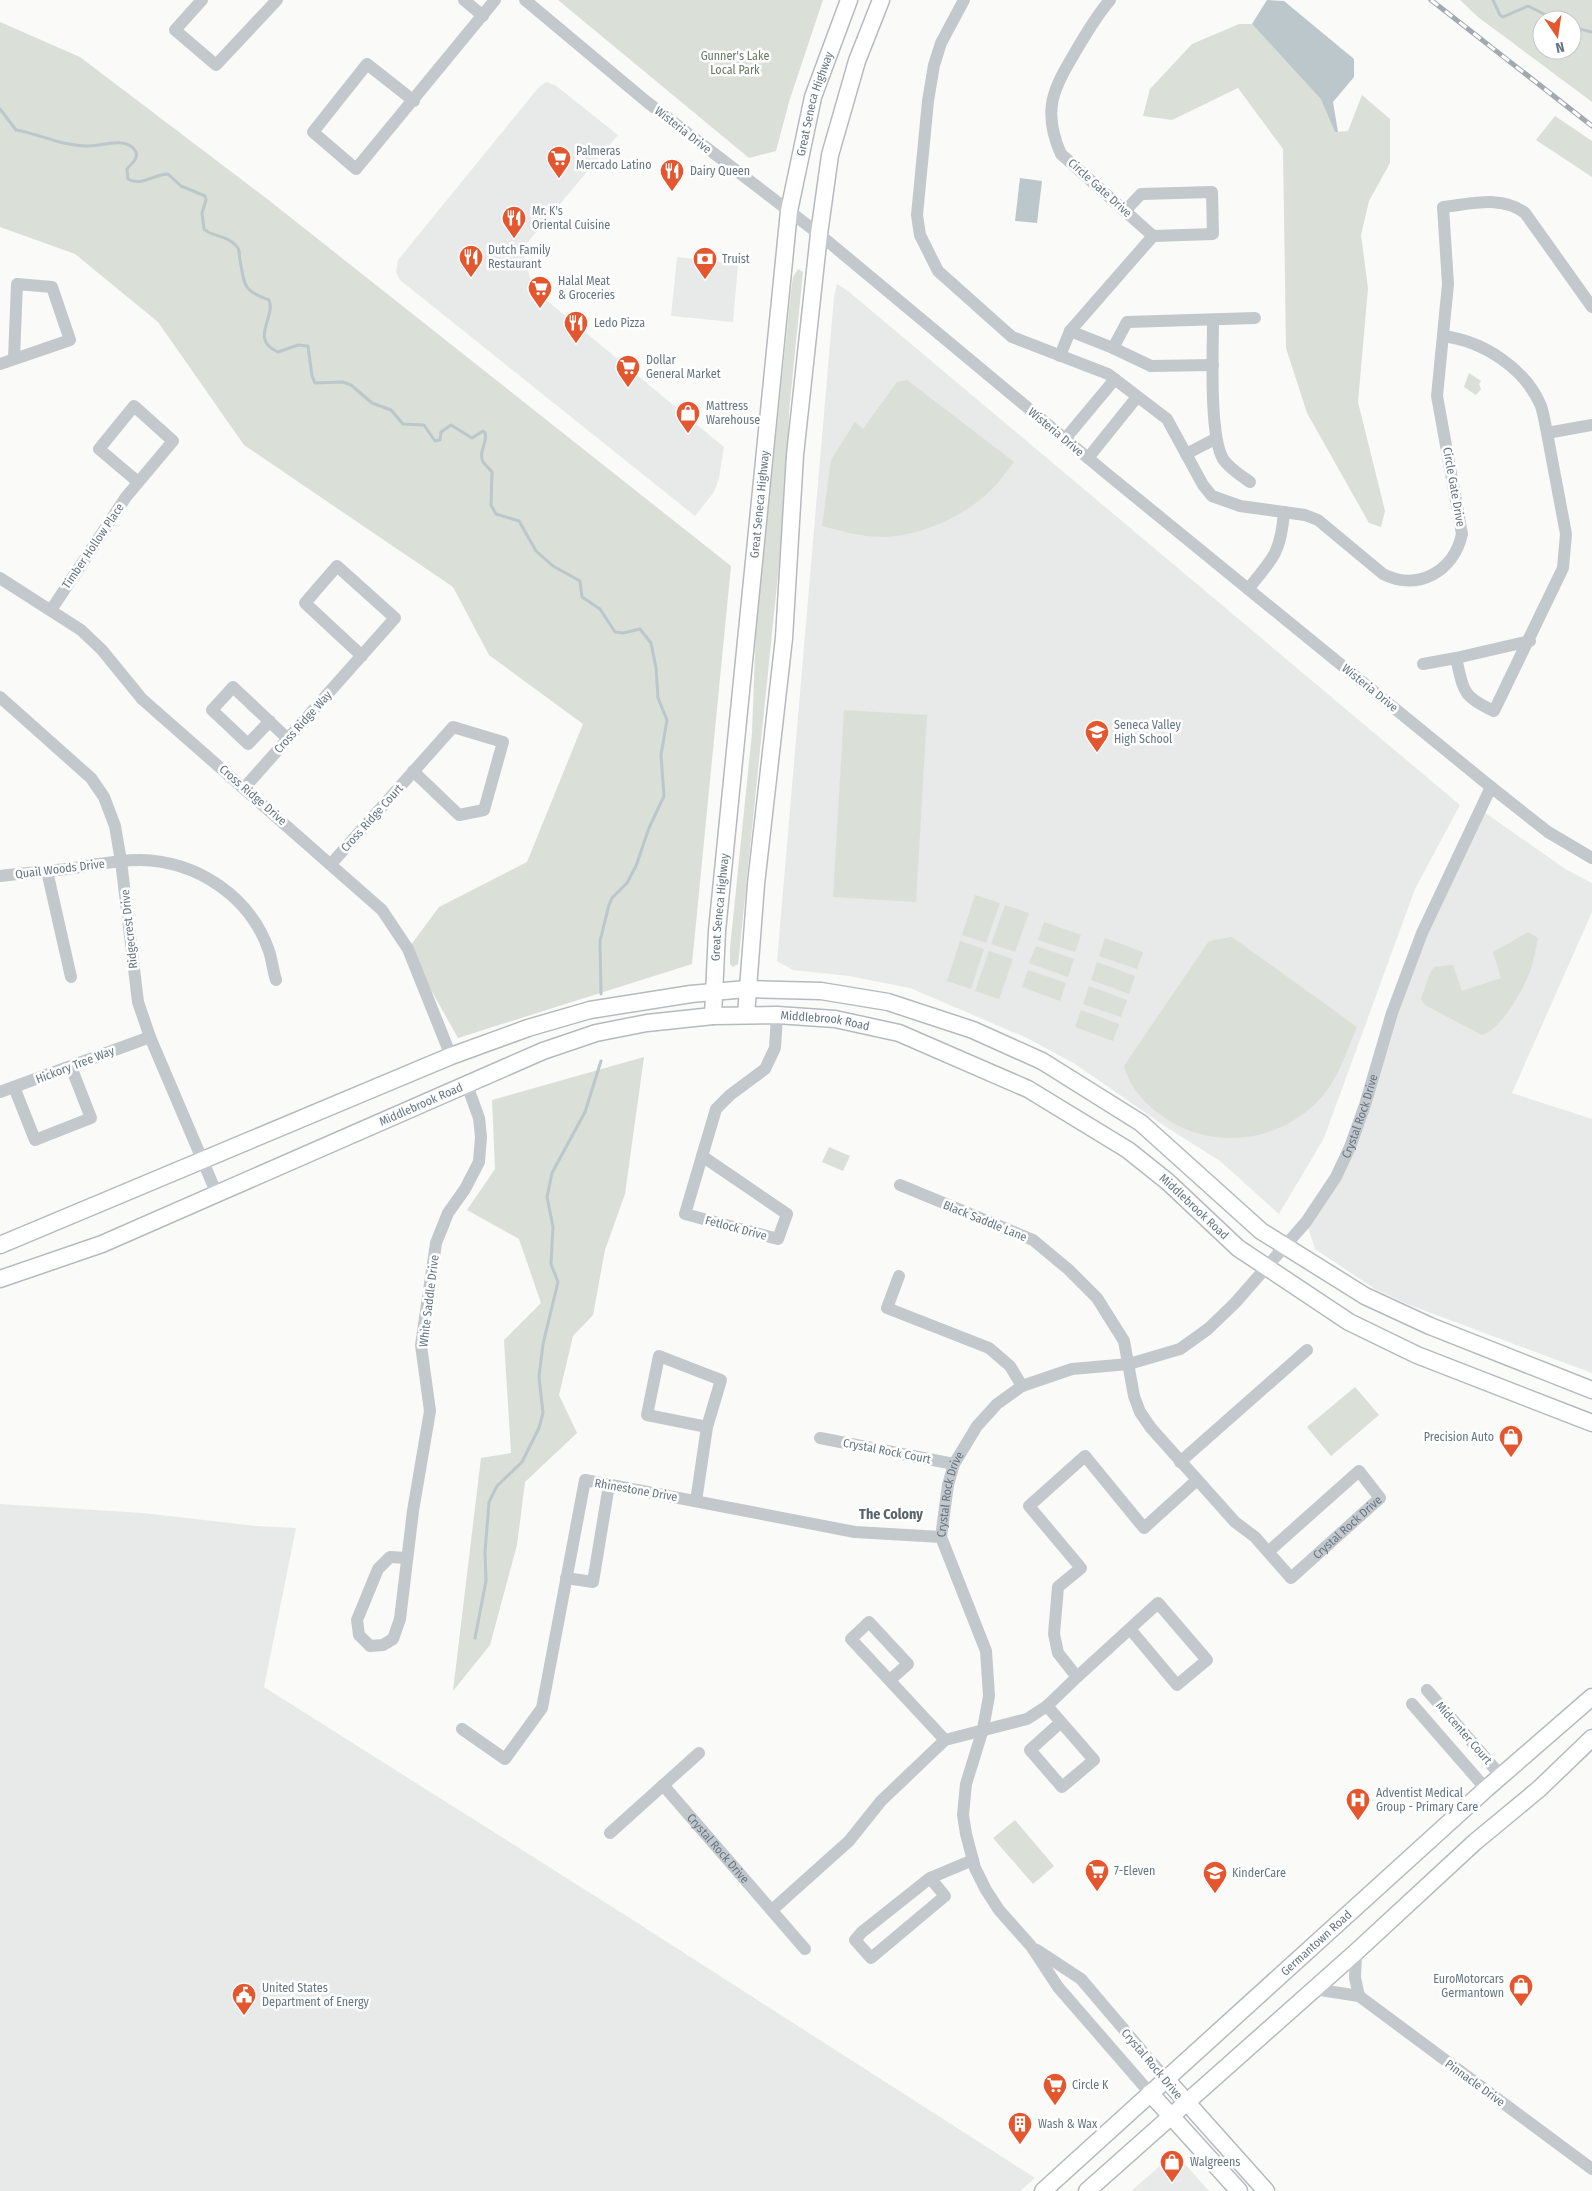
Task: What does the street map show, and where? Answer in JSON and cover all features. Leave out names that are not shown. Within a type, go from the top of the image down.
[{"type":"main road","name":"Great Seneca Highway","points":[[713,1016],[713,991],[753,548],[788,210],[813,97],[849,0]]},
{"type":"main road","points":[[746,1015],[746,989],[784,638],[795,455],[819,234],[830,155],[857,61],[881,0]]},
{"type":"main road","points":[[0,1245],[203,1158],[451,1056],[528,1028],[590,1010],[713,991],[746,989],[821,991],[888,1002],[973,1030],[1042,1061],[1141,1123],[1261,1231],[1365,1296],[1430,1326],[1592,1390]]},
{"type":"main road","name":"Middlebrook Road","points":[[0,1279],[102,1244],[216,1192],[543,1051],[596,1033],[647,1023],[713,1016],[777,1015],[835,1019],[899,1033],[1028,1089],[1128,1150],[1168,1182],[1238,1248],[1350,1322],[1417,1355],[1587,1417]]},
{"type":"main road","name":"Germantown Road","points":[[1043,2191],[1486,1789],[1592,1697]]},
{"type":"main road","points":[[1087,2191],[1356,1952],[1475,1842],[1539,1789],[1592,1738]]},
{"type":"main road","name":"Crystal Rock Drive","points":[[1166,2079],[1266,2191]]},
{"type":"main road","name":"Crystal Rock Drive","points":[[1150,2093],[1239,2191]]},
{"type":"street","points":[[202,0],[175,30],[216,65],[277,0]]},
{"type":"street","points":[[464,0],[483,16]]},
{"type":"street","points":[[414,102],[367,64],[313,132],[356,169],[414,102],[496,0]]},
{"type":"street","name":"Wisteria Drive","points":[[525,0],[647,102],[819,234],[1088,458],[1491,787],[1548,832],[1592,858]]},
{"type":"street","name":"Circle Gate Drive","points":[[964,0],[941,43],[934,65],[928,101],[917,215],[920,235],[938,271],[1012,337],[1091,366],[1114,379],[1167,419],[1203,485],[1212,496],[1240,506],[1305,515],[1318,520],[1383,574],[1395,580],[1413,582],[1428,579],[1450,561],[1459,548],[1462,534],[1437,396],[1438,366],[1448,284],[1443,206],[1501,202],[1514,204],[1525,213],[1592,308]]},
{"type":"street","name":"Circle Gate Drive","points":[[1110,0],[1097,15],[1057,82],[1051,99],[1050,118],[1053,137],[1061,154],[1153,236]]},
{"type":"street","points":[[1060,356],[1070,331],[1153,236],[1213,234],[1212,192],[1141,194],[1125,211]]},
{"type":"street","points":[[0,364],[70,340],[52,287],[17,284],[14,358]]},
{"type":"street","points":[[1113,348],[1127,322],[1255,318]]},
{"type":"street","points":[[1213,320],[1216,439],[1228,464],[1250,482]]},
{"type":"street","points":[[1070,331],[1151,366],[1213,365]]},
{"type":"street","points":[[1443,336],[1462,339],[1482,346],[1500,358],[1532,390],[1541,406],[1566,534],[1566,550],[1557,585],[1494,712],[1471,700],[1466,694],[1456,658]]},
{"type":"street","points":[[1065,439],[1114,379]]},
{"type":"street","points":[[1088,458],[1137,397]]},
{"type":"street","name":"Timber Hollow Place","points":[[51,610],[126,498],[173,441],[134,406],[99,449],[138,482]]},
{"type":"street","points":[[1547,433],[1592,425]]},
{"type":"street","points":[[1186,454],[1216,439]]},
{"type":"street","points":[[1248,589],[1271,562],[1278,549],[1284,512]]},
{"type":"street","name":"Cross Ridge Way","points":[[245,787],[396,618],[337,566],[305,603],[362,656]]},
{"type":"street","name":"Cross Ridge Drive","points":[[0,578],[82,630],[102,650],[142,699],[245,787],[382,910],[408,949],[451,1056]]},
{"type":"street","points":[[1423,664],[1530,640]]},
{"type":"street","points":[[270,722],[248,744],[212,710],[233,687],[288,739]]},
{"type":"street","name":"Ridgecrest Drive","points":[[0,697],[91,778],[104,797],[115,826],[121,861],[138,1002],[150,1037],[216,1192]]},
{"type":"street","name":"Cross Ridge Court","points":[[331,864],[413,771],[452,727],[503,742],[484,810],[459,816],[413,771]]},
{"type":"street","name":"Crystal Rock Drive","points":[[1150,2093],[1058,1987],[1031,1946],[999,1910],[986,1890],[973,1860],[964,1815],[966,1784],[983,1729],[989,1696],[986,1651],[940,1537],[948,1485],[954,1464],[977,1426],[997,1404],[1022,1386],[1072,1369],[1129,1364],[1180,1349],[1222,1316],[1306,1222],[1336,1177],[1366,1105],[1392,1013],[1422,934],[1491,787]]},
{"type":"street","name":"Quail Woods Drive","points":[[0,876],[140,860],[172,864],[199,872],[223,888],[244,906],[269,951],[276,980]]},
{"type":"street","points":[[48,871],[71,977]]},
{"type":"street","name":"Fetlock Drive","points":[[702,1156],[787,1214],[778,1240],[684,1214],[716,1109],[730,1095],[765,1069],[775,1048],[777,1015]]},
{"type":"street","name":"Hickory Tree Way","points":[[0,1092],[150,1037]]},
{"type":"street","points":[[14,1088],[36,1140],[91,1118],[71,1067]]},
{"type":"street","name":"White Saddle Drive","points":[[407,1558],[390,1557],[378,1568],[357,1620],[359,1635],[370,1646],[383,1645],[393,1639],[400,1619],[407,1558],[430,1411],[421,1344],[436,1243],[448,1213],[465,1189],[479,1162],[481,1137],[478,1118],[467,1085]]},
{"type":"street","name":"Black Saddle Lane","points":[[900,1186],[1033,1240],[1068,1269],[1097,1298],[1124,1341],[1129,1364]]},
{"type":"street","points":[[899,1276],[887,1308],[989,1348],[1010,1366],[1022,1386]]},
{"type":"street","points":[[1180,1462],[1307,1350]]},
{"type":"street","points":[[696,1501],[707,1427],[721,1380],[659,1356],[647,1415],[707,1427]]},
{"type":"street","name":"Crystal Rock Drive","points":[[1129,1364],[1134,1396],[1140,1412],[1180,1462],[1235,1522],[1255,1537],[1268,1552],[1291,1578],[1380,1498],[1359,1472],[1268,1552]]},
{"type":"street","name":"Crystal Rock Court","points":[[820,1438],[954,1464]]},
{"type":"street","points":[[1077,1677],[1058,1653],[1054,1634],[1058,1588],[1081,1568],[1029,1506],[1085,1456],[1144,1528],[1197,1480]]},
{"type":"street","name":"Rhinestone Drive","points":[[462,1729],[505,1759],[542,1708],[585,1480],[855,1532],[940,1537]]},
{"type":"street","points":[[566,1578],[593,1582],[609,1485]]},
{"type":"street","points":[[772,1910],[849,1841],[881,1801],[946,1740],[1027,1719],[1047,1706],[1130,1628],[1158,1604],[1207,1660],[1178,1685],[1130,1628]]},
{"type":"street","points":[[890,1680],[908,1664],[869,1622],[851,1639],[946,1740]]},
{"type":"street","name":"Midcenter Court","points":[[1427,1690],[1501,1776]]},
{"type":"street","name":"Midcenter Court","points":[[1412,1704],[1486,1789]]},
{"type":"street","points":[[1047,1706],[1061,1722],[1094,1760],[1062,1787],[1030,1750],[1061,1722]]},
{"type":"street","points":[[610,1833],[700,1753]]},
{"type":"street","name":"Crystal Rock Drive","points":[[663,1786],[805,1949]]},
{"type":"street","points":[[930,1878],[945,1896],[871,1958],[854,1940],[862,1932],[930,1878],[973,1860]]},
{"type":"street","name":"Crystal Rock Drive","points":[[1031,1946],[1081,1979],[1166,2079]]},
{"type":"street","points":[[1356,1952],[1355,1978],[1358,1996]]},
{"type":"street","name":"Pinnacle Drive","points":[[1314,1989],[1358,1996],[1592,2169]]},
{"type":"shaded area","points":[[1267,0],[1284,1],[1354,59],[1354,77],[1333,102],[1338,132],[1335,132],[1321,99],[1252,24]]},
{"type":"shaded area","points":[[546,82],[555,85],[618,135],[522,249],[533,289],[724,447],[719,478],[714,492],[695,516],[400,280],[396,272],[398,260],[539,87]]},
{"type":"shaded area","points":[[1020,178],[1042,181],[1037,223],[1015,221]]},
{"type":"shaded area","points":[[677,257],[738,264],[733,322],[671,316]]},
{"type":"shaded area","name":"Seneca Valley High School","points":[[837,284],[848,291],[1460,805],[1415,889],[1324,1138],[1279,1214],[1220,1161],[1166,1127],[1075,1064],[1027,1038],[910,988],[849,976],[793,970],[777,961],[834,297]]},
{"type":"shaded area","points":[[1481,810],[1567,870],[1592,883],[1592,912],[1512,1093],[1592,1119],[1592,1373],[1407,1304],[1375,1289],[1315,1249],[1306,1222],[1336,1177],[1392,1013]]},
{"type":"shaded area","points":[[0,1504],[143,1513],[256,1526],[296,1528],[264,1687],[625,1915],[1035,2178],[1020,2191],[0,2191]]},
{"type":"shaded area","points":[[1175,2153],[1209,2191],[1131,2191]]},
{"type":"green space","name":"Gunner's Lake Local Park","points":[[558,0],[823,0],[789,102],[776,151],[749,158]]},
{"type":"green space","points":[[1460,0],[1592,0],[1592,102],[1536,60],[1582,60],[1582,10],[1532,10],[1532,57],[1478,17]]},
{"type":"green space","points":[[0,22],[80,57],[266,198],[731,566],[692,964],[458,1038],[408,949],[439,907],[527,862],[583,724],[489,655],[453,587],[244,445],[158,322],[75,254],[0,227]]},
{"type":"green space","points":[[1239,24],[1252,24],[1322,99],[1335,132],[1348,131],[1362,95],[1390,119],[1390,163],[1369,201],[1361,235],[1368,288],[1358,402],[1385,511],[1381,527],[1369,523],[1307,413],[1286,348],[1283,149],[1238,88],[1172,120],[1143,116],[1150,89],[1192,44]]},
{"type":"green space","points":[[1555,116],[1592,141],[1592,177],[1536,140]]},
{"type":"green space","points":[[798,269],[803,272],[789,412],[787,487],[739,956],[738,964],[733,967],[730,964],[730,948],[752,733],[756,627],[791,291],[793,277]]},
{"type":"green space","points":[[1469,373],[1481,381],[1479,384],[1481,389],[1476,395],[1464,387]]},
{"type":"green space","points":[[907,380],[1014,462],[995,486],[969,508],[942,523],[912,533],[874,537],[822,526],[831,460],[855,422],[863,429],[897,382]]},
{"type":"green space","points":[[844,710],[927,715],[916,902],[833,897]]},
{"type":"green space","points":[[975,895],[1000,903],[986,943],[962,935]]},
{"type":"green space","points":[[1005,905],[1029,913],[1015,952],[991,944]]},
{"type":"green space","points":[[1044,922],[1081,935],[1075,952],[1038,940]]},
{"type":"green space","points":[[1528,932],[1538,938],[1531,969],[1511,1007],[1490,1031],[1482,1035],[1425,1005],[1421,999],[1434,967],[1453,965],[1462,991],[1501,978],[1493,952]]},
{"type":"green space","points":[[1232,937],[1357,1027],[1335,1077],[1324,1095],[1316,1103],[1298,1118],[1278,1128],[1257,1135],[1236,1138],[1214,1137],[1192,1132],[1172,1122],[1143,1100],[1129,1079],[1124,1066],[1209,941]]},
{"type":"green space","points":[[1105,938],[1143,952],[1137,969],[1099,956]]},
{"type":"green space","points":[[960,941],[984,949],[971,989],[947,981]]},
{"type":"green space","points":[[1036,946],[1074,959],[1068,977],[1029,963]]},
{"type":"green space","points":[[989,951],[1013,959],[999,999],[975,991]]},
{"type":"green space","points":[[1097,962],[1135,976],[1129,994],[1091,980]]},
{"type":"green space","points":[[1028,970],[1066,983],[1060,1001],[1022,987]]},
{"type":"green space","points":[[1089,986],[1127,1000],[1121,1017],[1083,1004]]},
{"type":"green space","points":[[1081,1010],[1119,1024],[1113,1041],[1075,1027]]},
{"type":"green space","points":[[644,1057],[625,1194],[605,1250],[593,1315],[573,1336],[559,1395],[577,1433],[525,1482],[517,1545],[490,1645],[453,1691],[481,1458],[511,1453],[504,1340],[541,1303],[519,1239],[467,1210],[495,1169],[492,1100]]},
{"type":"green space","points":[[829,1147],[850,1156],[843,1171],[822,1162]]},
{"type":"green space","points":[[1355,1387],[1379,1415],[1331,1456],[1307,1427]]},
{"type":"green space","points":[[1015,1820],[1054,1866],[1033,1884],[993,1838]]},
{"type":"waterway","points":[[1493,0],[1500,15],[1503,17],[1528,6],[1536,10]]},
{"type":"waterway","points":[[1582,30],[1592,32]]},
{"type":"waterway","points":[[0,109],[16,130],[78,145],[127,144],[136,153],[134,161],[127,169],[128,179],[138,182],[168,174],[181,186],[205,196],[206,200],[202,213],[204,229],[211,234],[225,238],[238,248],[246,286],[249,290],[269,300],[270,307],[264,335],[265,341],[270,347],[278,352],[298,345],[308,346],[312,376],[315,383],[343,382],[351,385],[372,403],[391,410],[403,424],[424,425],[435,441],[440,440],[441,432],[451,425],[472,438],[483,431],[486,437],[482,458],[483,462],[492,472],[491,505],[496,514],[519,521],[536,551],[553,566],[580,581],[582,597],[600,609],[615,632],[623,633],[640,629],[651,643],[656,668],[658,698],[667,720],[661,755],[664,796],[649,828],[636,866],[627,883],[612,898],[609,905],[600,941],[601,994]]},
{"type":"waterway","points":[[475,1638],[486,1581],[485,1552],[489,1502],[497,1486],[522,1462],[539,1428],[543,1413],[539,1377],[543,1344],[558,1282],[551,1264],[553,1227],[547,1197],[552,1173],[585,1112],[601,1061]]},
{"type":"railway","points":[[1431,0],[1592,126]]},
{"type":"place","name":"Palmeras Mercado Latino","points":[[559,179]]},
{"type":"place","name":"Dairy Queen","points":[[672,192]]},
{"type":"place","name":"Mr. K's Oriental Cuisine","points":[[514,239]]},
{"type":"place","name":"Dutch Family Restaurant","points":[[471,278]]},
{"type":"place","name":"Truist","points":[[705,280]]},
{"type":"place","name":"Halal Meat & Groceries","points":[[540,309]]},
{"type":"place","name":"Ledo Pizza","points":[[576,344]]},
{"type":"place","name":"Dollar General Market","points":[[628,388]]},
{"type":"place","name":"Mattress Warehouse","points":[[688,434]]},
{"type":"place","name":"Seneca Valley High School","points":[[1097,753]]},
{"type":"place","name":"Precision Auto","points":[[1511,1458]]},
{"type":"place","name":"Adventist Medical Group - Primary Care","points":[[1358,1821]]},
{"type":"place","name":"7-Eleven","points":[[1097,1892]]},
{"type":"place","name":"KinderCare","points":[[1215,1894]]},
{"type":"place","name":"EuroMotorcars Germantown","points":[[1521,2007]]},
{"type":"place","name":"United States Department of Energy","points":[[244,2016]]},
{"type":"place","name":"Circle K","points":[[1055,2106]]},
{"type":"place","name":"Wash & Wax","points":[[1020,2145]]},
{"type":"place","name":"Walgreens","points":[[1172,2183]]},
{"type":"district","name":"The Colony","points":[[891,1514]]}]
